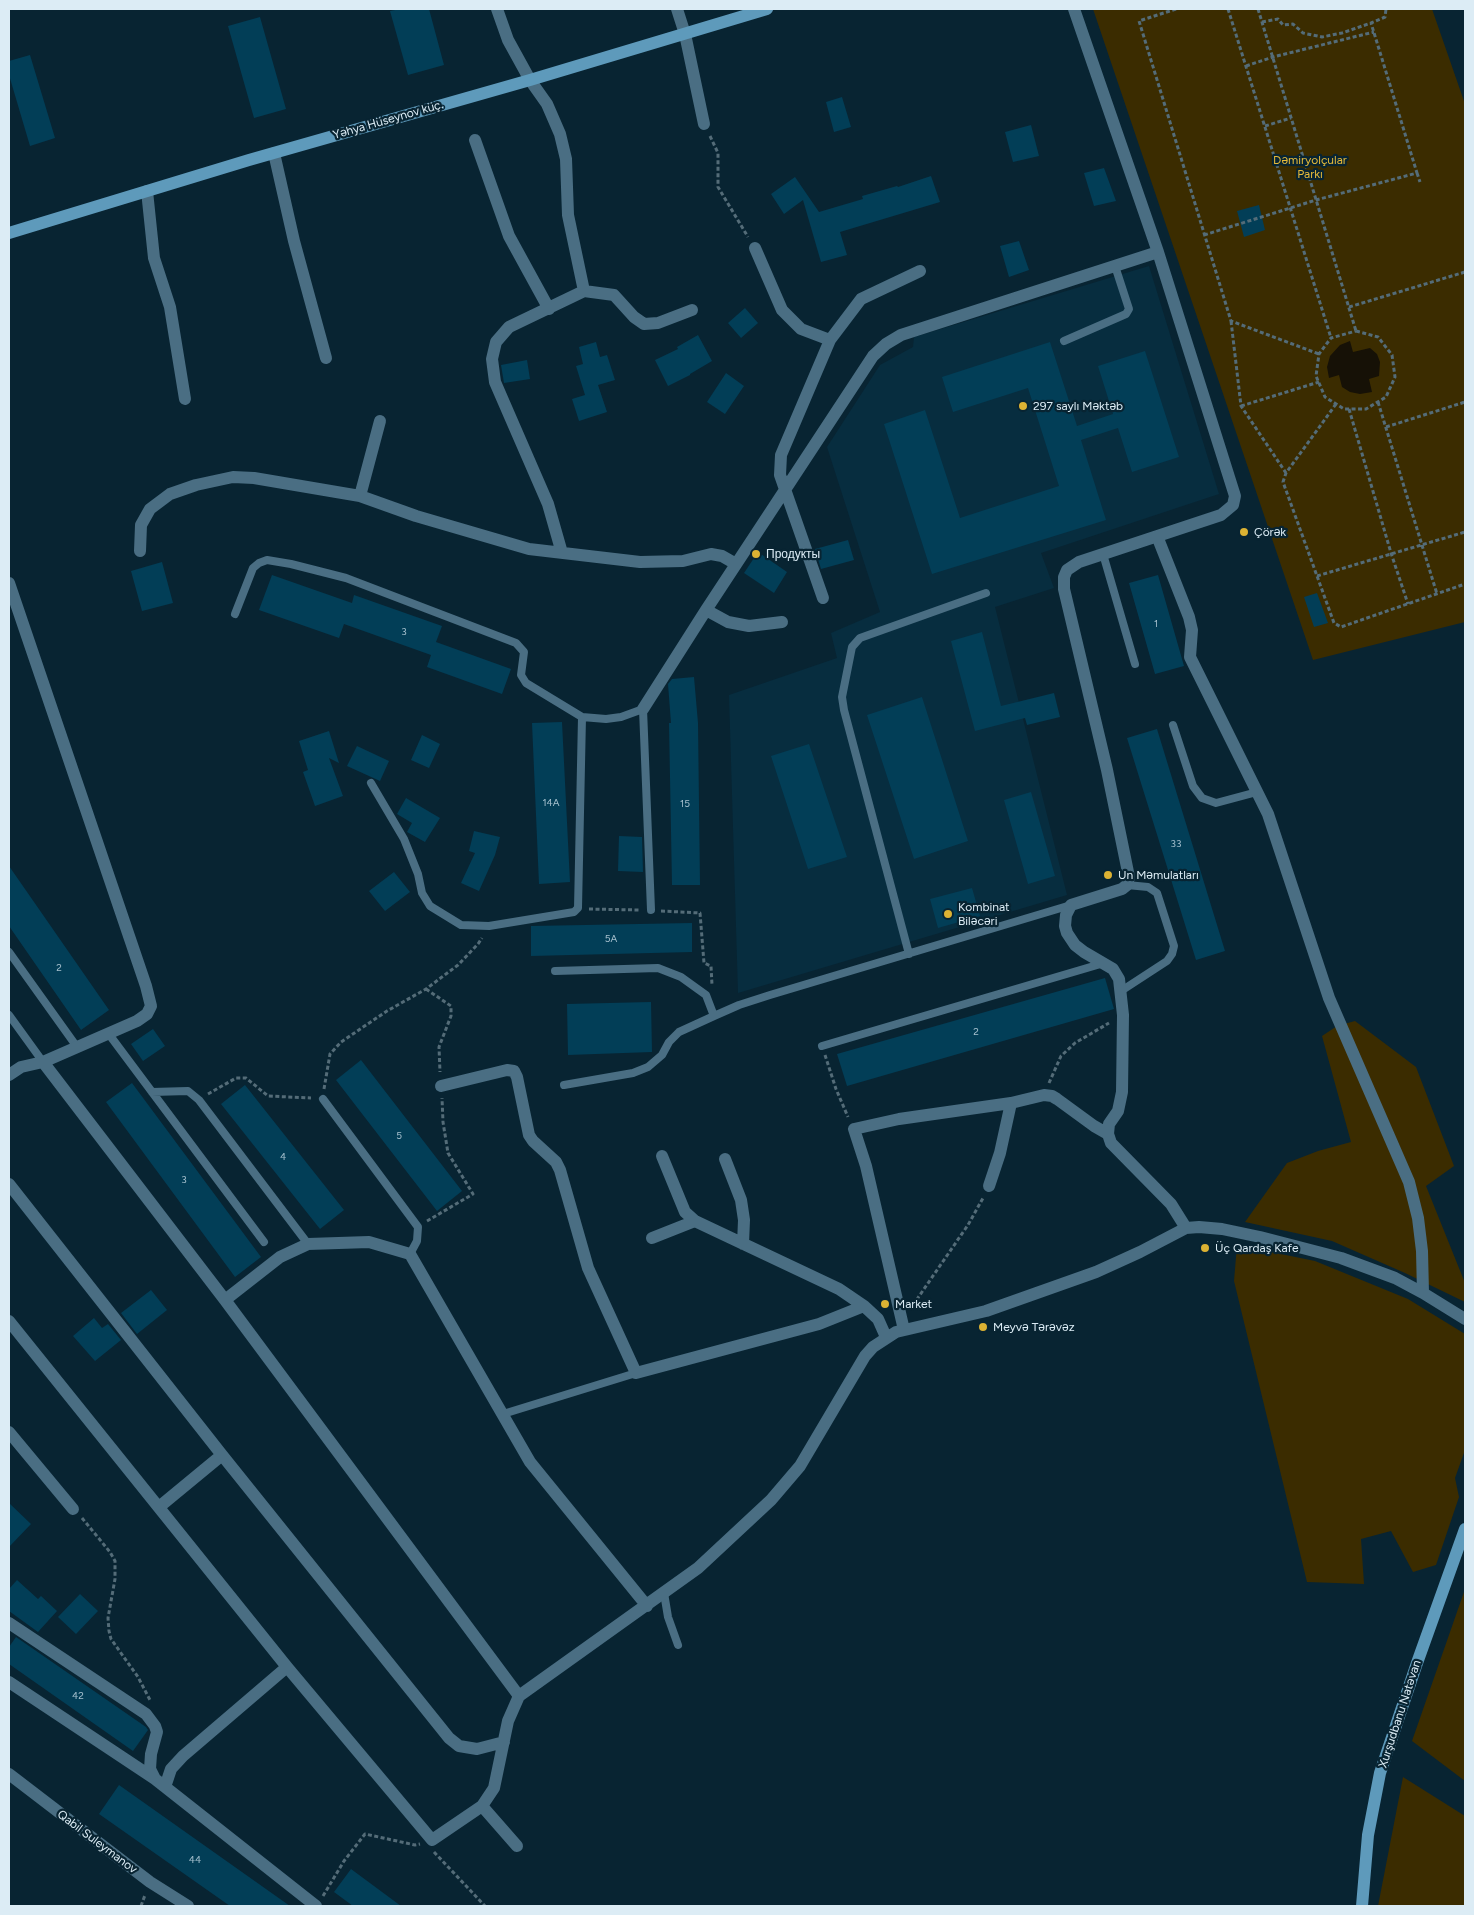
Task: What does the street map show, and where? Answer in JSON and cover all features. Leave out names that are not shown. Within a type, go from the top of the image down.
[{"type":"street","points":[[497,9],[508,40],[530,80],[547,104],[560,134],[566,159],[568,214],[584,291]]},
{"type":"street","points":[[677,9],[685,34],[704,124]]},
{"type":"street","name":"Yəhya Hüseynov küç.","points":[[9,233],[274,153],[530,80],[767,9]]},
{"type":"street","points":[[1074,9],[1158,252],[1235,496],[1233,505],[1221,515],[1071,565],[1064,577],[1064,589],[1107,770],[1129,877],[1127,885],[1113,893],[1071,905],[1066,915],[1065,926],[1075,945],[1113,969],[1121,991],[1123,1015],[1122,1092],[1118,1111],[1109,1124],[1108,1134],[1111,1143],[1170,1204],[1186,1228]]},
{"type":"street","points":[[475,140],[509,236],[549,309]]},
{"type":"street","points":[[274,153],[294,241],[326,358]]},
{"type":"street","points":[[146,191],[154,258],[170,307],[184,399]]},
{"type":"street","points":[[755,248],[782,310],[801,329],[830,340]]},
{"type":"street","points":[[643,709],[873,356],[886,344],[901,335],[1158,252]]},
{"type":"street","points":[[823,598],[780,475],[781,455],[830,340],[861,299],[920,271]]},
{"type":"street","points":[[562,553],[548,504],[495,382],[492,359],[496,342],[509,327],[584,291],[614,295],[634,317],[644,324],[658,324],[692,310]]},
{"type":"street","points":[[360,496],[380,421]]},
{"type":"street","points":[[140,551],[141,525],[150,509],[170,494],[196,485],[233,477],[254,478],[360,496],[416,516],[530,549],[640,562],[683,561],[711,554],[722,556],[736,564]]},
{"type":"street","points":[[1157,536],[1190,617],[1192,630],[1190,658],[1268,814],[1329,998],[1409,1182],[1418,1218],[1422,1251],[1423,1293]]},
{"type":"street","points":[[9,583],[146,986],[151,1006],[147,1014],[137,1021],[43,1062],[21,1067],[9,1075]]},
{"type":"street","points":[[706,610],[728,622],[750,626],[782,622]]},
{"type":"street","points":[[43,1062],[225,1300],[519,1696]]},
{"type":"street","points":[[441,1086],[508,1070],[514,1071],[517,1077],[529,1135],[556,1162],[560,1170],[588,1268],[636,1373],[819,1324],[864,1306]]},
{"type":"street","points":[[904,1330],[866,1166],[854,1129],[1044,1096],[1056,1099],[1108,1134]]},
{"type":"street","points":[[989,1186],[1000,1153],[1011,1103]]},
{"type":"street","points":[[662,1156],[685,1212],[695,1221],[839,1290],[864,1306],[878,1319],[886,1337]]},
{"type":"street","points":[[725,1159],[741,1200],[744,1220],[743,1244]]},
{"type":"street","points":[[9,1184],[222,1455],[449,1738],[460,1746],[477,1749],[504,1742]]},
{"type":"street","points":[[652,1238],[695,1221]]},
{"type":"street","points":[[9,1321],[287,1667],[432,1840],[482,1806],[494,1788],[508,1721],[519,1696],[698,1568],[771,1500],[800,1466],[865,1356],[886,1337],[904,1330],[968,1316],[1087,1275],[1140,1252],[1186,1228],[1199,1227],[1222,1229],[1319,1251],[1395,1278],[1465,1319]]},
{"type":"street","points":[[225,1300],[280,1257],[308,1244],[369,1242],[410,1254],[530,1462],[646,1606]]},
{"type":"street","points":[[9,1432],[73,1509]]},
{"type":"street","points":[[159,1508],[222,1455]]},
{"type":"street","name":"Xurşudbanu Natəvan","points":[[1362,1906],[1368,1835],[1380,1773],[1465,1529]]},
{"type":"street","points":[[9,1622],[146,1714],[157,1732],[151,1754],[150,1769],[160,1783]]},
{"type":"street","points":[[160,1783],[184,1756],[287,1667]]},
{"type":"street","points":[[9,1682],[160,1783],[318,1902]]},
{"type":"street","name":"Qabil Suleymanov","points":[[9,1774],[150,1882],[188,1906]]},
{"type":"street","points":[[482,1806],[517,1846]]},
{"type":"lane","points":[[1064,341],[1126,314],[1129,309],[1115,266]]},
{"type":"lane","points":[[1103,554],[1135,664]]},
{"type":"lane","points":[[235,614],[253,568],[260,562],[267,560],[346,578],[468,623],[516,643],[524,652],[521,675],[526,684],[582,717],[606,719],[621,717],[643,709],[651,910]]},
{"type":"lane","points":[[909,954],[844,710],[842,697],[852,647],[860,638],[986,593]]},
{"type":"lane","points":[[371,783],[404,839],[418,874],[422,894],[430,906],[461,925],[489,926],[574,912],[578,908],[582,717]]},
{"type":"lane","points":[[1173,724],[1193,786],[1202,798],[1216,803],[1257,792]]},
{"type":"lane","points":[[1121,991],[1167,961],[1172,954],[1174,946],[1157,893],[1148,887],[1127,885]]},
{"type":"lane","points":[[564,1085],[633,1073],[648,1067],[662,1055],[668,1042],[679,1032],[739,1005],[1071,905]]},
{"type":"lane","points":[[9,952],[77,1047]]},
{"type":"lane","points":[[822,1046],[1106,963]]},
{"type":"lane","points":[[555,971],[658,968],[681,977],[706,995],[714,1016]]},
{"type":"lane","points":[[9,1015],[43,1062]]},
{"type":"lane","points":[[108,1033],[264,1242]]},
{"type":"lane","points":[[152,1092],[188,1091],[199,1100],[308,1244]]},
{"type":"lane","points":[[322,1099],[418,1227],[417,1240],[410,1254]]},
{"type":"lane","points":[[502,1414],[636,1373]]},
{"type":"lane","points":[[664,1593],[668,1617],[678,1645]]},
{"type":"path","points":[[1176,9],[1139,21],[1231,321],[1241,406],[1286,473]]},
{"type":"path","points":[[1228,9],[1331,338]]},
{"type":"path","points":[[1258,9],[1356,331]]},
{"type":"path","points":[[1262,22],[1278,19],[1284,25],[1293,24],[1303,33],[1322,37],[1342,33],[1372,23],[1385,17],[1386,9]]},
{"type":"path","points":[[1372,23],[1420,182]]},
{"type":"path","points":[[1246,66],[1273,57],[1374,32]]},
{"type":"path","points":[[1265,126],[1291,118]]},
{"type":"path","points":[[704,124],[718,153],[718,187],[755,248]]},
{"type":"path","points":[[1204,235],[1316,200],[1417,173]]},
{"type":"path","points":[[1349,307],[1465,272]]},
{"type":"path","points":[[1231,321],[1320,354]]},
{"type":"path","points":[[1356,331],[1378,337],[1392,354],[1395,377],[1386,397],[1366,409],[1344,409],[1325,396],[1316,376],[1320,354],[1331,338],[1356,331]]},
{"type":"path","points":[[1241,406],[1319,382]]},
{"type":"path","points":[[1378,402],[1437,594]]},
{"type":"path","points":[[1386,427],[1465,402]]},
{"type":"path","points":[[1336,404],[1286,473],[1283,482],[1334,623],[1341,627],[1465,584]]},
{"type":"path","points":[[1349,409],[1408,604]]},
{"type":"path","points":[[1317,576],[1465,532]]},
{"type":"path","points":[[199,1100],[236,1078],[246,1078],[268,1096],[322,1099],[330,1054],[341,1042],[387,1011],[426,989],[458,965],[478,944],[489,926]]},
{"type":"path","points":[[704,944],[704,963],[711,966],[712,988],[706,995]]},
{"type":"path","points":[[418,1227],[473,1194],[448,1152],[443,1122],[439,1048],[450,1016],[451,1006],[426,989]]},
{"type":"path","points":[[1044,1096],[1062,1056],[1075,1043],[1123,1015]]},
{"type":"path","points":[[822,1046],[842,1105]]},
{"type":"path","points":[[904,1330],[914,1301],[968,1225],[989,1186]]},
{"type":"path","points":[[73,1509],[110,1552],[115,1561],[115,1579],[108,1618],[109,1631],[111,1639],[138,1677],[148,1696],[151,1704],[151,1721]]},
{"type":"path","points":[[318,1902],[344,1860],[365,1834],[415,1846],[432,1840],[434,1854],[485,1906]]},
{"type":"shaded area","points":[[1149,266],[1219,494],[1041,553],[1054,588],[995,607],[1067,895],[738,993],[729,695],[837,658],[831,633],[880,612],[827,447],[880,365],[913,347],[914,337]]},
{"type":"shaded area","points":[[1350,341],[1353,352],[1370,348],[1377,354],[1380,362],[1379,376],[1369,379],[1372,392],[1360,394],[1350,392],[1342,387],[1339,375],[1329,378],[1327,367],[1330,356],[1340,345]]},
{"type":"green space","name":"Dəmiryolçular Parkı","points":[[1093,9],[1432,9],[1465,104],[1465,622],[1313,660]]},
{"type":"green space","points":[[1355,1021],[1416,1067],[1454,1166],[1426,1186],[1465,1283],[1465,1302],[1332,1241],[1245,1222],[1287,1163],[1318,1151],[1351,1142],[1322,1036],[1337,1026]]},
{"type":"green space","points":[[1237,1245],[1315,1261],[1408,1299],[1465,1334],[1465,1450],[1455,1478],[1459,1497],[1436,1565],[1413,1572],[1391,1531],[1361,1539],[1364,1584],[1307,1582],[1234,1281]]},
{"type":"green space","points":[[1465,1589],[1465,1781],[1412,1741]]},
{"type":"green space","points":[[1403,1777],[1465,1816],[1465,1906],[1378,1906]]},
{"type":"building","points":[[429,9],[444,65],[408,75],[390,11]]},
{"type":"building","points":[[260,17],[286,109],[254,118],[228,26]]},
{"type":"building","points":[[30,55],[55,138],[30,146],[9,75],[9,61]]},
{"type":"building","points":[[842,97],[851,127],[834,132],[826,102]]},
{"type":"building","points":[[1031,125],[1039,156],[1013,162],[1005,132]]},
{"type":"building","points":[[1104,168],[1116,201],[1094,206],[1084,173]]},
{"type":"building","points":[[931,176],[940,202],[840,232],[847,255],[821,262],[803,200],[784,214],[771,194],[795,177],[819,212],[863,199],[862,196]]},
{"type":"building","points":[[1259,205],[1265,230],[1244,237],[1237,211]]},
{"type":"building","points":[[1019,241],[1029,270],[1009,277],[1000,246]]},
{"type":"building","points":[[745,308],[758,323],[741,338],[728,323]]},
{"type":"building","points":[[698,335],[712,361],[668,386],[655,360],[678,349],[677,347]]},
{"type":"building","points":[[596,342],[600,357],[607,355],[615,380],[598,385],[607,412],[579,421],[572,399],[585,395],[576,366],[583,364],[579,347]]},
{"type":"building","points":[[1050,342],[1077,426],[1113,414],[1098,366],[1145,351],[1179,457],[1132,472],[1118,428],[1081,440],[1106,520],[932,574],[884,424],[925,410],[960,518],[1059,486],[1028,388],[953,412],[942,377]]},
{"type":"building","points":[[527,360],[530,379],[504,383],[501,365]]},
{"type":"building","points":[[726,373],[744,386],[725,414],[707,402]]},
{"type":"building","points":[[848,540],[854,560],[821,569],[815,549]]},
{"type":"building","points":[[758,552],[787,572],[774,593],[744,573]]},
{"type":"building","points":[[162,562],[173,603],[142,611],[131,571]]},
{"type":"building","points":[[272,575],[352,603],[354,595],[442,626],[436,642],[511,669],[502,694],[427,667],[431,655],[344,624],[339,638],[259,610]]},
{"type":"building","points":[[1158,575],[1184,666],[1155,674],[1129,583]]},
{"type":"building","points":[[1317,593],[1328,623],[1314,627],[1304,597]]},
{"type":"building","points":[[982,632],[1001,706],[1054,693],[1060,717],[1027,725],[1025,718],[975,731],[951,641]]},
{"type":"building","points":[[694,677],[698,723],[700,885],[672,885],[669,723],[671,723],[668,684],[672,679]]},
{"type":"building","points":[[922,697],[968,841],[914,859],[867,715]]},
{"type":"building","points":[[562,722],[570,882],[539,884],[532,723]]},
{"type":"building","points":[[1157,729],[1225,951],[1196,960],[1127,738]]},
{"type":"building","points":[[329,731],[339,763],[329,758],[343,796],[315,806],[303,772],[308,770],[299,741]]},
{"type":"building","points":[[422,735],[440,744],[429,768],[411,760]]},
{"type":"building","points":[[809,744],[847,857],[808,869],[771,756]]},
{"type":"building","points":[[357,746],[389,761],[380,781],[347,766]]},
{"type":"building","points":[[1031,792],[1055,876],[1028,884],[1004,800]]},
{"type":"building","points":[[406,798],[440,818],[425,842],[407,832],[412,823],[397,814]]},
{"type":"building","points":[[474,831],[500,837],[495,855],[479,891],[461,883],[475,853],[469,851]]},
{"type":"building","points":[[619,836],[642,837],[643,872],[618,871]]},
{"type":"building","points":[[9,866],[109,1010],[81,1030],[9,926]]},
{"type":"building","points":[[394,872],[410,892],[385,911],[369,891]]},
{"type":"building","points":[[972,888],[980,916],[938,928],[930,899]]},
{"type":"building","points":[[692,923],[692,952],[531,956],[531,926]]},
{"type":"building","points":[[1105,978],[1114,1009],[847,1086],[837,1054]]},
{"type":"building","points":[[651,1002],[652,1052],[568,1055],[567,1004]]},
{"type":"building","points":[[153,1029],[165,1046],[143,1061],[131,1044]]},
{"type":"building","points":[[361,1060],[462,1191],[437,1211],[336,1080]]},
{"type":"building","points":[[132,1083],[261,1257],[235,1277],[106,1102]]},
{"type":"building","points":[[245,1085],[344,1210],[320,1229],[221,1104]]},
{"type":"building","points":[[151,1290],[167,1310],[137,1334],[121,1313]]},
{"type":"building","points":[[94,1318],[102,1328],[108,1324],[121,1340],[95,1361],[73,1336]]},
{"type":"building","points":[[9,1503],[31,1524],[9,1547]]},
{"type":"building","points":[[17,1580],[38,1599],[41,1596],[57,1611],[38,1632],[9,1611],[9,1589]]},
{"type":"building","points":[[80,1594],[98,1611],[76,1634],[58,1617]]},
{"type":"building","points":[[16,1637],[146,1727],[148,1730],[133,1751],[9,1664],[9,1647]]},
{"type":"building","points":[[119,1785],[290,1906],[230,1906],[99,1814]]},
{"type":"building","points":[[351,1869],[401,1906],[353,1906],[334,1892]]},
{"type":"place","name":"297 saylı Məktəb","points":[[1023,406]]},
{"type":"place","name":"Çörək","points":[[1244,532]]},
{"type":"place","name":"Продукты","points":[[756,554]]},
{"type":"place","name":"Un Məmulatları","points":[[1108,875]]},
{"type":"place","name":"Kombinat Biləcəri","points":[[948,914]]},
{"type":"place","name":"Üç Qardaş Kafe","points":[[1205,1248]]},
{"type":"place","name":"Market","points":[[885,1304]]},
{"type":"place","name":"Meyvə Tərəvəz","points":[[983,1327]]}]
